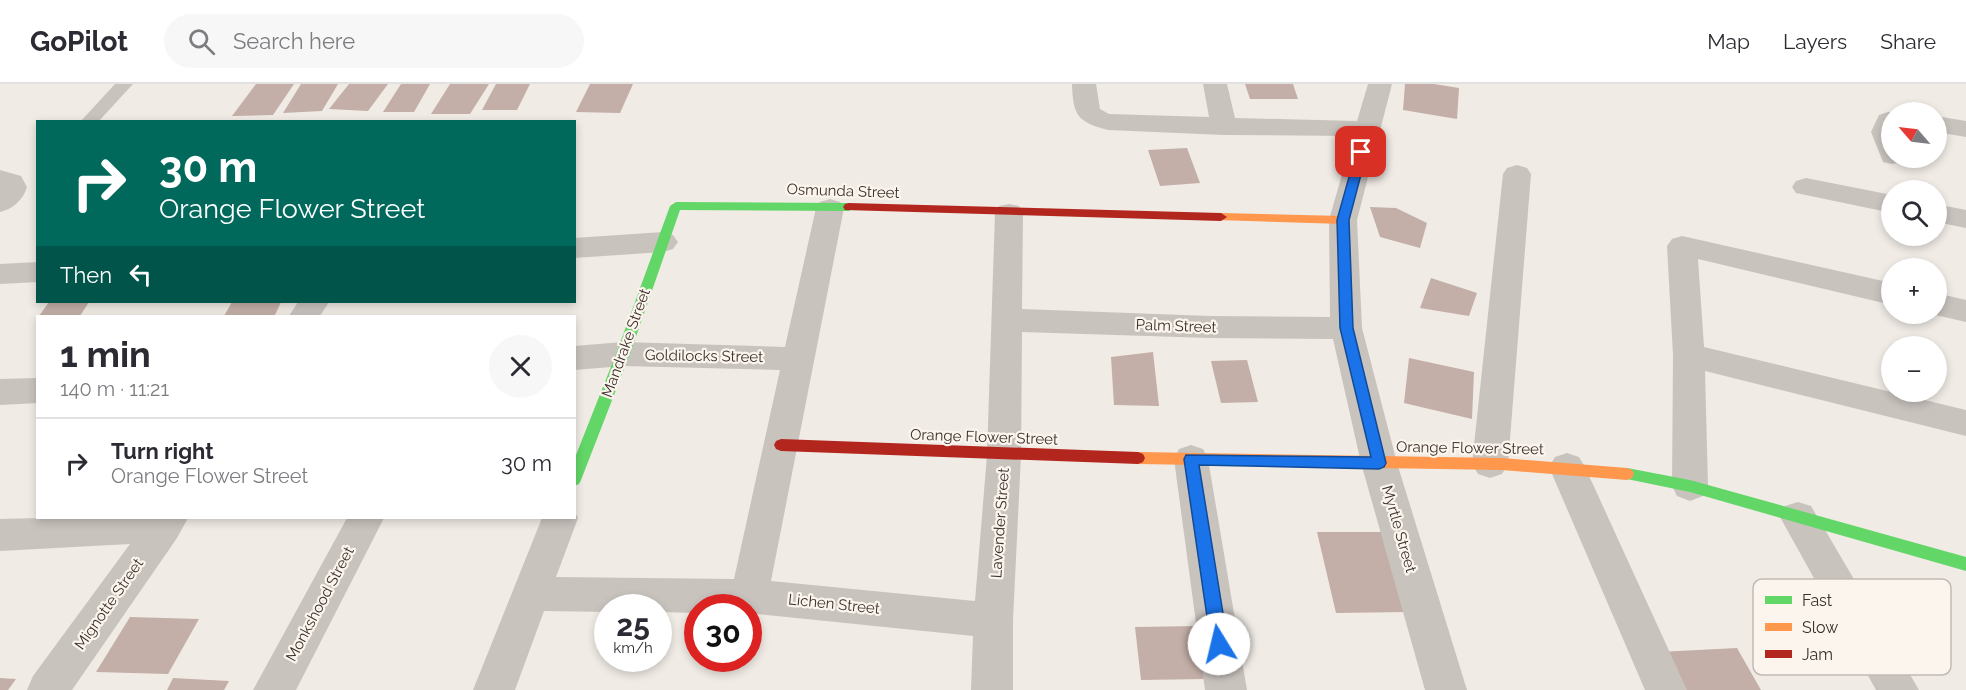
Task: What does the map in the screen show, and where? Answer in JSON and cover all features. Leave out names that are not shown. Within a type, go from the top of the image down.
[{"type":"street","points":[[1084,84],[1086,110],[1093,119],[1108,122],[1224,127],[1368,129]]},
{"type":"street","points":[[1215,84],[1224,127]]},
{"type":"street","name":"Myrtle Street","points":[[1380,84],[1343,220],[1346,328],[1379,463],[1446,690]]},
{"type":"street","points":[[1947,126],[1966,129]]},
{"type":"street","points":[[1490,464],[1517,174]]},
{"type":"street","points":[[1806,187],[1881,202]]},
{"type":"street","name":"Osmunda Street","points":[[676,206],[830,207],[1343,220]]},
{"type":"street","name":"Mandrake Street","points":[[576,475],[623,354],[676,206]]},
{"type":"street","points":[[749,594],[830,207]]},
{"type":"street","name":"Lavender Street","points":[[992,690],[993,620],[1004,455],[1009,213]]},
{"type":"street","points":[[1947,215],[1966,219]]},
{"type":"street","points":[[576,248],[663,242]]},
{"type":"street","points":[[1690,486],[1689,355],[1682,246],[1881,291]]},
{"type":"street","points":[[0,274],[36,272]]},
{"type":"street","points":[[1947,307],[1966,311]]},
{"type":"street","name":"Palm Street","points":[[1007,320],[1210,327],[1346,328]]},
{"type":"street","name":"Goldilocks Street","points":[[576,358],[623,354],[797,359]]},
{"type":"street","points":[[1689,355],[1966,423]]},
{"type":"street","points":[[0,392],[36,390]]},
{"type":"street","name":"Orange Flower Street","points":[[781,445],[1004,455],[1567,467],[1644,475],[1690,486],[1966,564]]},
{"type":"street","points":[[1191,459],[1226,690]]},
{"type":"street","points":[[1567,467],[1666,690]]},
{"type":"street","points":[[1798,517],[1834,579]]},
{"type":"street","name":"Monkshood Street","points":[[273,690],[365,519]]},
{"type":"street","points":[[494,690],[560,519]]},
{"type":"street","points":[[0,536],[167,522]]},
{"type":"street","name":"Mignotte Street","points":[[48,690],[167,522]]},
{"type":"street","name":"Lichen Street","points":[[530,594],[684,595]]},
{"type":"street","name":"Lichen Street","points":[[762,597],[993,620]]},
{"type":"street","points":[[1889,675],[1898,690]]},
{"type":"lane","points":[[90,120],[125,84]]},
{"type":"building","points":[[256,84],[294,84],[273,115],[232,116]]},
{"type":"building","points":[[301,84],[338,84],[322,111],[283,113]]},
{"type":"building","points":[[349,84],[388,84],[368,111],[329,109]]},
{"type":"building","points":[[401,84],[430,84],[414,112],[383,112]]},
{"type":"building","points":[[450,84],[489,84],[470,114],[431,114]]},
{"type":"building","points":[[496,84],[530,84],[517,110],[482,110]]},
{"type":"building","points":[[590,84],[633,84],[620,113],[576,112]]},
{"type":"building","points":[[1245,84],[1293,84],[1298,99],[1250,99]]},
{"type":"building","points":[[1405,84],[1434,84],[1459,88],[1457,119],[1403,110]]},
{"type":"building","points":[[1187,148],[1200,183],[1160,186],[1148,150]]},
{"type":"building","points":[[1370,207],[1396,208],[1427,223],[1420,248],[1380,237]]},
{"type":"building","points":[[1431,278],[1477,293],[1469,316],[1420,308]]},
{"type":"building","points":[[48,303],[88,303],[81,315],[40,315]]},
{"type":"building","points":[[231,303],[281,303],[275,315],[225,315]]},
{"type":"building","points":[[1153,352],[1159,406],[1114,405],[1111,357]]},
{"type":"building","points":[[1409,358],[1474,372],[1472,419],[1404,403]]},
{"type":"building","points":[[1247,360],[1258,402],[1221,403],[1211,361]]},
{"type":"building","points":[[1317,532],[1383,532],[1405,612],[1336,613]]},
{"type":"building","points":[[130,617],[199,619],[168,674],[96,672]]},
{"type":"building","points":[[1197,626],[1205,679],[1141,680],[1135,627]]},
{"type":"building","points":[[1737,648],[1761,690],[1679,690],[1659,652]]},
{"type":"building","points":[[0,678],[16,679],[8,690],[0,690]]},
{"type":"building","points":[[173,678],[229,681],[224,690],[167,690]]},
{"type":"traffic: fast","points":[[576,475],[623,354],[676,206],[849,207]]},
{"type":"traffic: fast","points":[[1627,474],[1690,486],[1966,564]]},
{"type":"traffic: slow","points":[[1221,217],[1343,220]]},
{"type":"traffic: slow","points":[[1138,458],[1502,464],[1627,474]]},
{"type":"traffic: jam","points":[[849,207],[1221,217]]},
{"type":"traffic: jam","points":[[781,445],[1138,458]]},
{"type":"route","points":[[1219,644],[1191,459],[1379,463],[1346,328],[1343,220],[1361,152]]}]
